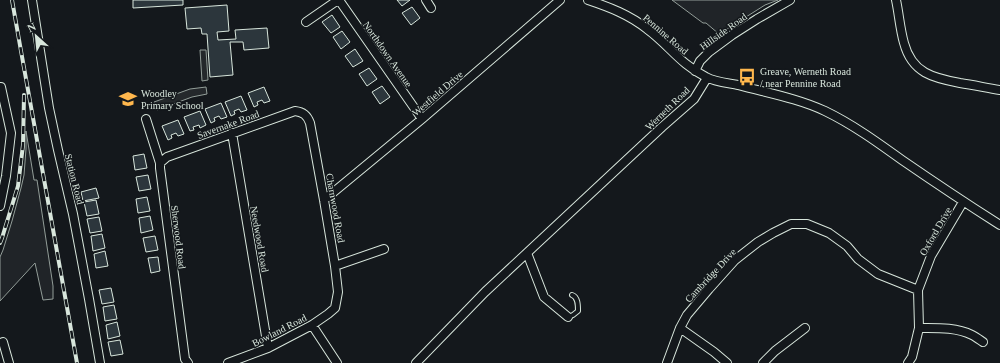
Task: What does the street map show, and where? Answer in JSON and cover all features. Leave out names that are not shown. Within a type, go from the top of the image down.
[{"type":"street","name":"Station Road","points":[[32,0],[49,108],[73,214],[90,299],[100,363]]},
{"type":"street","points":[[306,22],[338,0]]},
{"type":"street","name":"Northdown Avenue","points":[[338,0],[422,119]]},
{"type":"street","points":[[426,0],[431,8]]},
{"type":"street","name":"Westfield Drive","points":[[324,200],[422,119],[560,0]]},
{"type":"street","name":"Pennine Road","points":[[588,0],[611,8],[642,25],[689,67],[708,78]]},
{"type":"street","name":"Hillside Road","points":[[695,71],[700,61],[709,52],[750,23],[790,0]]},
{"type":"street","points":[[896,0],[904,42],[914,63],[929,75],[940,79],[1000,90]]},
{"type":"street","points":[[708,78],[785,97],[825,111],[869,137],[963,202],[1000,225]]},
{"type":"street","name":"Werneth Road","points":[[416,363],[485,292],[694,99],[708,78]]},
{"type":"street","points":[[0,87],[11,133],[6,176],[0,206]]},
{"type":"street","name":"Savernake Road","points":[[160,163],[167,157],[295,111],[300,111],[305,114]]},
{"type":"street","name":"Charnwood Road","points":[[305,114],[310,123],[335,266],[338,292],[335,308]]},
{"type":"street","name":"Sherwood Road","points":[[146,119],[160,163],[187,361]]},
{"type":"street","name":"Needwood Road","points":[[232,133],[268,348]]},
{"type":"street","name":"Oxford Drive","points":[[908,363],[912,357],[919,328],[918,290],[931,256],[963,202]]},
{"type":"street","name":"Cambridge Drive","points":[[667,363],[680,328],[687,315],[735,260],[758,242],[791,224],[807,224],[829,233],[847,246],[858,259],[878,274],[918,290]]},
{"type":"street","points":[[335,266],[384,249]]},
{"type":"street","points":[[527,253],[544,297],[568,317]]},
{"type":"street","name":"Bowland Road","points":[[228,363],[268,348],[312,324],[335,308]]},
{"type":"street","points":[[312,324],[337,363]]},
{"type":"street","points":[[680,328],[727,363]]},
{"type":"street","points":[[763,363],[775,351],[805,328]]},
{"type":"street","points":[[919,328],[942,328],[963,332],[972,335],[983,342]]},
{"type":"street","points":[[2,342],[9,363]]},
{"type":"lane","points":[[568,317],[573,316],[578,311],[578,304],[572,295]]},
{"type":"shaded area","points":[[672,0],[778,0],[765,5],[719,34],[706,23],[703,23]]},
{"type":"shaded area","points":[[200,50],[206,50],[208,80],[202,81]]},
{"type":"shaded area","points":[[206,87],[207,94],[192,97],[157,110],[154,102],[190,89]]},
{"type":"shaded area","points":[[26,131],[34,180],[37,180],[53,286],[53,299],[43,300],[35,263],[0,301],[0,257],[12,221],[24,175]]},
{"type":"building","points":[[133,0],[183,0],[183,5],[133,8]]},
{"type":"building","points":[[397,0],[410,0],[402,6]]},
{"type":"building","points":[[227,5],[229,31],[217,32],[218,40],[236,39],[235,30],[267,28],[269,48],[244,50],[243,42],[230,42],[233,75],[210,77],[207,34],[202,34],[201,28],[187,29],[185,8]]},
{"type":"building","points":[[412,7],[420,18],[411,25],[402,13]]},
{"type":"building","points":[[332,15],[340,27],[331,33],[322,22]]},
{"type":"building","points":[[342,31],[350,42],[341,49],[333,37]]},
{"type":"building","points":[[355,49],[363,61],[353,67],[345,56]]},
{"type":"building","points":[[369,68],[377,79],[367,86],[359,74]]},
{"type":"building","points":[[382,86],[390,97],[380,104],[372,92]]},
{"type":"building","points":[[264,87],[270,101],[264,103],[262,100],[257,102],[258,105],[254,107],[248,93]]},
{"type":"building","points":[[241,96],[247,110],[241,112],[239,109],[234,111],[235,114],[231,116],[225,102]]},
{"type":"building","points":[[221,103],[227,117],[221,119],[219,116],[214,118],[215,121],[211,123],[205,109]]},
{"type":"building","points":[[200,111],[206,125],[200,128],[199,125],[193,127],[194,130],[190,131],[184,117]]},
{"type":"building","points":[[178,120],[184,134],[178,136],[176,133],[171,135],[172,138],[168,140],[162,126]]},
{"type":"building","points":[[144,154],[147,168],[135,170],[133,156]]},
{"type":"building","points":[[148,175],[151,189],[139,191],[136,177]]},
{"type":"building","points":[[96,188],[99,198],[83,201],[81,192]]},
{"type":"building","points":[[147,197],[150,211],[138,213],[136,199]]},
{"type":"building","points":[[96,200],[99,214],[87,216],[84,202]]},
{"type":"building","points":[[150,216],[153,230],[141,233],[139,218]]},
{"type":"building","points":[[99,217],[102,231],[90,233],[87,219]]},
{"type":"building","points":[[102,234],[105,248],[93,251],[91,236]]},
{"type":"building","points":[[155,236],[158,250],[146,252],[143,238]]},
{"type":"building","points":[[105,251],[108,266],[96,268],[94,254]]},
{"type":"building","points":[[158,257],[160,271],[151,273],[148,258]]},
{"type":"building","points":[[111,288],[114,302],[102,304],[99,290]]},
{"type":"building","points":[[114,305],[117,319],[105,321],[103,307]]},
{"type":"building","points":[[117,322],[120,336],[108,339],[106,325]]},
{"type":"building","points":[[120,340],[123,354],[111,356],[108,342]]},
{"type":"railway","points":[[12,0],[77,363]]},
{"type":"railway","points":[[0,243],[18,186],[23,145],[24,95]]},
{"type":"place","name":"Greave, Werneth Road / near Pennine Road","points":[[747,77]]},
{"type":"place","name":"Woodley Primary School","points":[[128,99]]}]
